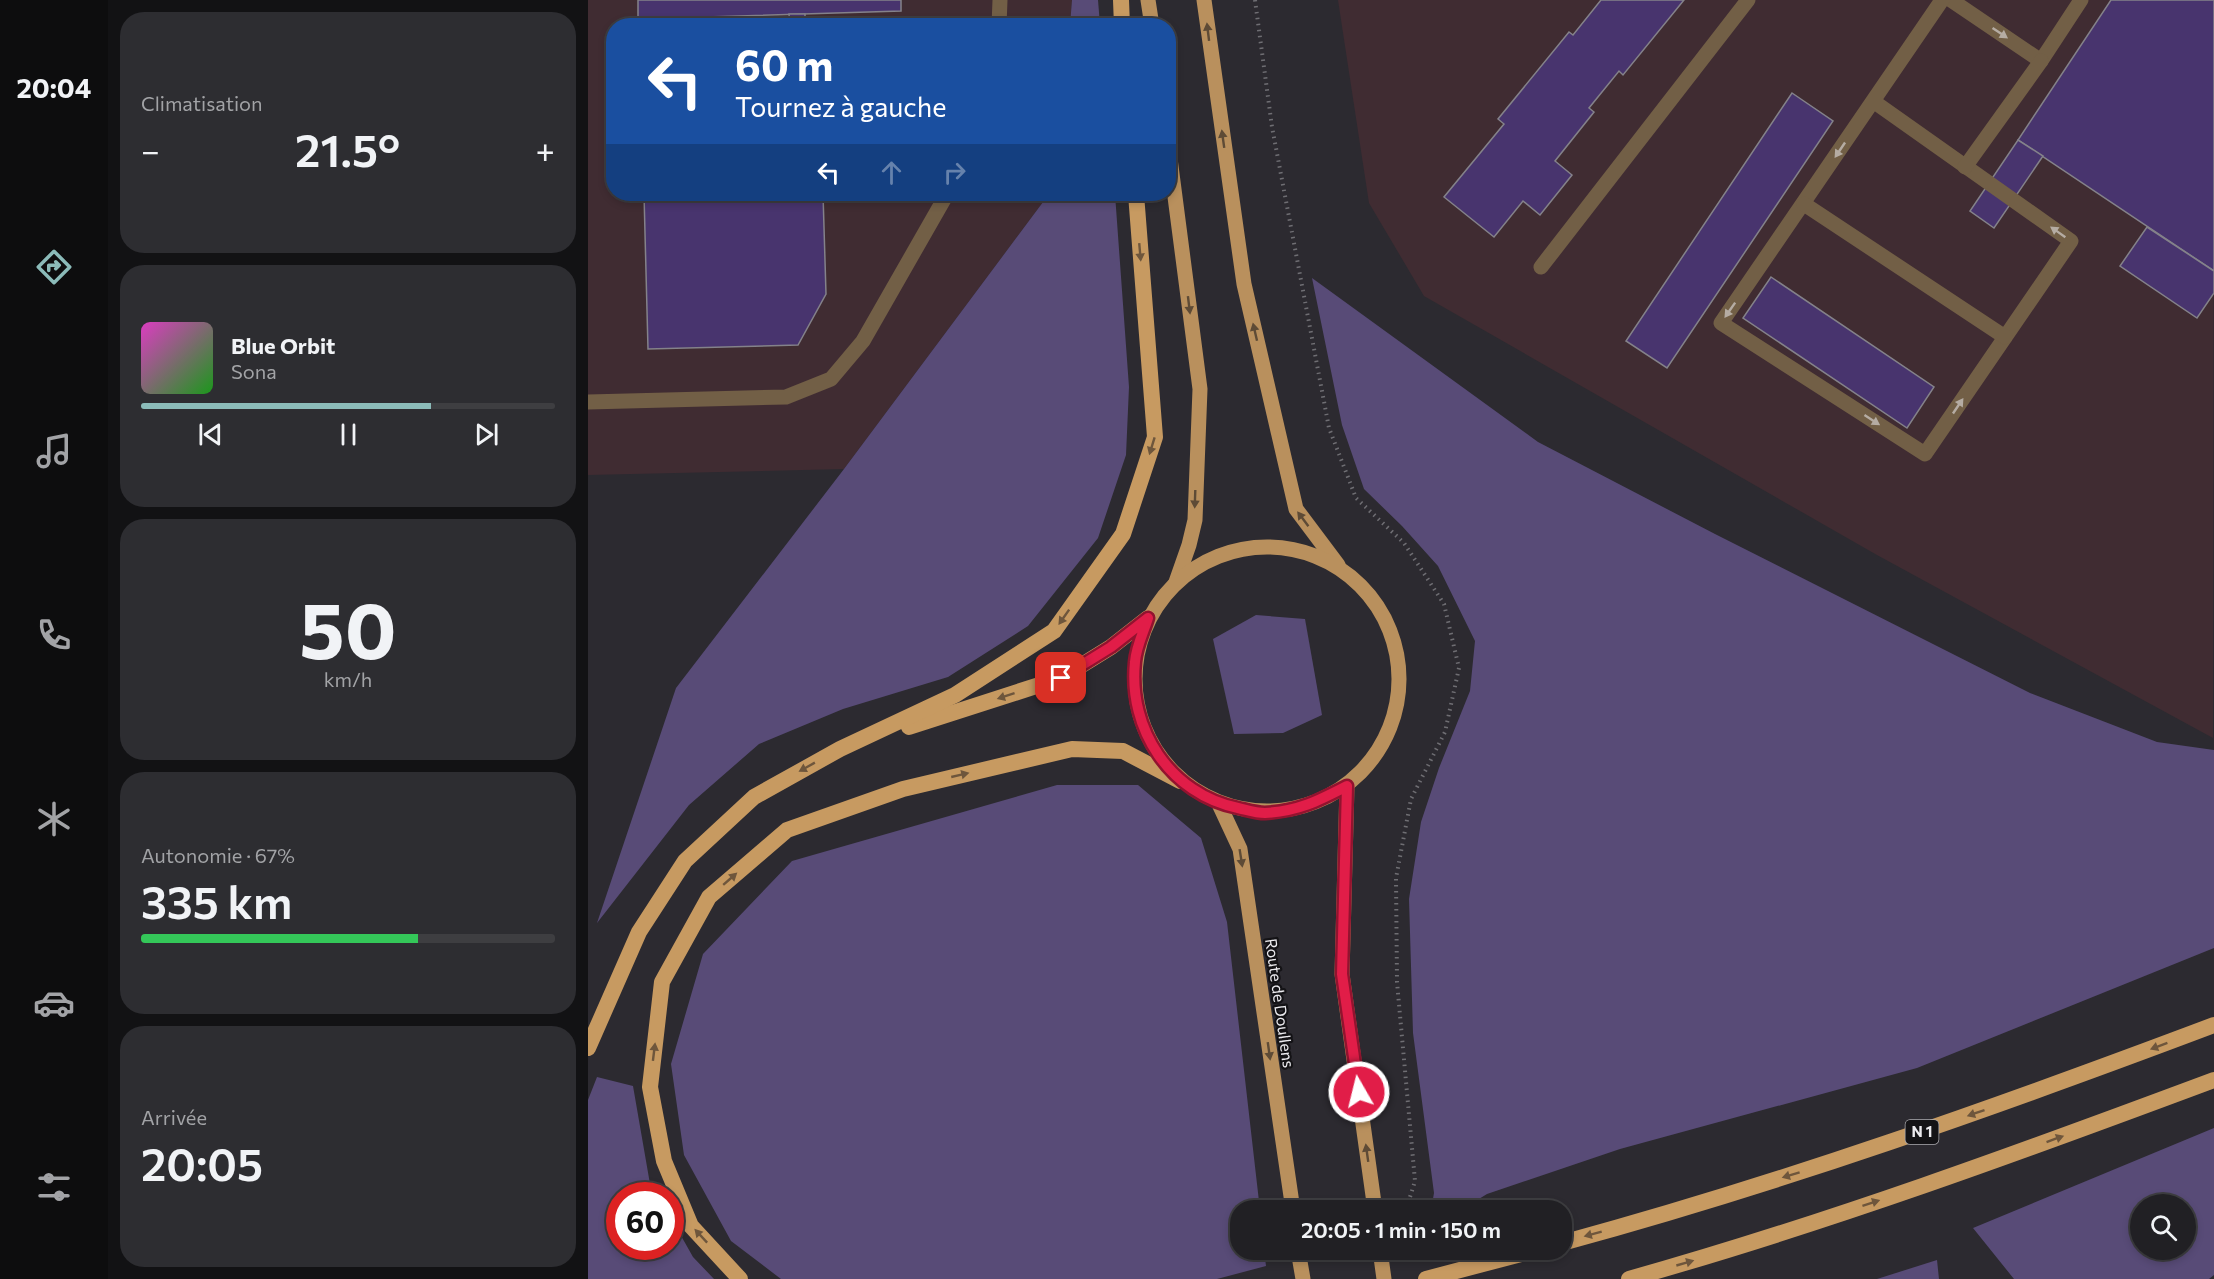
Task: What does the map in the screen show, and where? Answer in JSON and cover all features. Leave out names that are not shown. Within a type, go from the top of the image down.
[{"type":"highway","points":[[1121,0],[1122,18]]},
{"type":"highway","points":[[588,1048],[639,932],[685,861],[754,797],[840,749],[955,695],[1054,631],[1123,534],[1155,437],[1137,201]]},
{"type":"highway","points":[[840,749],[1061,678],[1111,647],[1148,618]]},
{"type":"highway","points":[[740,1279],[691,1226],[664,1161],[650,1087],[662,982],[709,897],[788,830],[903,789],[1072,749],[1123,751],[1180,781]]},
{"type":"highway","name":"N 1","points":[[1572,1240],[1830,1163],[2027,1096],[2214,1025]]},
{"type":"highway","points":[[1629,1279],[1711,1256],[1986,1165],[2214,1080]]},
{"type":"highway","points":[[1426,1279],[1498,1260]]},
{"type":"main road","points":[[1148,0],[1151,18]]},
{"type":"main road","points":[[1204,0],[1244,284],[1296,509],[1338,566],[1371,595],[1392,632],[1401,674],[1395,716],[1377,755],[1347,786],[1307,806],[1263,813],[1219,804],[1180,781],[1151,747],[1136,705],[1135,660],[1148,618],[1176,582],[1213,557],[1256,546],[1299,549],[1338,566]]},
{"type":"main road","points":[[1176,201],[1200,388],[1195,520],[1176,582]]},
{"type":"main road","points":[[1347,786],[1342,974],[1374,1200]]},
{"type":"main road","name":"Route de Doullens","points":[[1219,804],[1240,849],[1292,1200]]},
{"type":"main road","points":[[1299,1260],[1302,1279]]},
{"type":"main road","points":[[1381,1260],[1384,1279]]},
{"type":"lane","points":[[999,18],[1000,0]]},
{"type":"lane","points":[[1541,267],[1748,0]]},
{"type":"lane","points":[[1873,101],[2071,241],[1924,454],[1721,323],[1942,0]]},
{"type":"lane","points":[[1951,0],[2040,61]]},
{"type":"lane","points":[[1965,166],[2081,0]]},
{"type":"lane","points":[[588,402],[786,397],[831,379],[863,341],[943,201]]},
{"type":"lane","points":[[1804,204],[2005,337]]},
{"type":"path","points":[[1256,0],[1272,127],[1329,428],[1356,498],[1404,543],[1444,604],[1459,668],[1445,732],[1411,799],[1396,878],[1397,982],[1415,1181],[1409,1200]]},
{"type":"shaded area","points":[[588,0],[1072,0],[1071,18],[606,18],[606,201],[1044,201],[844,469],[588,475]]},
{"type":"shaded area","points":[[1072,0],[1098,0],[1099,18],[1071,18]]},
{"type":"shaded area","points":[[1338,0],[2214,0],[2213,738],[1877,555],[1424,296],[1369,203]]},
{"type":"shaded area","points":[[1044,201],[1116,201],[1129,387],[1126,455],[1098,538],[1028,626],[948,677],[843,709],[759,744],[689,805],[597,923],[676,688],[844,469]]},
{"type":"shaded area","points":[[1312,278],[1538,442],[2030,693],[2157,742],[2214,750],[2214,948],[1917,1068],[1620,1149],[1487,1194],[1477,1200],[1433,1200],[1434,1193],[1413,1033],[1409,899],[1421,822],[1439,768],[1470,691],[1475,641],[1438,566],[1364,489],[1342,425]]},
{"type":"shaded area","points":[[1256,615],[1305,619],[1322,715],[1283,733],[1234,734],[1213,639]]},
{"type":"shaded area","points":[[1057,785],[1138,785],[1201,838],[1227,922],[1259,1200],[1230,1200],[1230,1260],[1265,1260],[1266,1266],[1217,1279],[781,1279],[731,1241],[684,1155],[671,1064],[703,954],[792,861]]},
{"type":"shaded area","points":[[597,1077],[633,1086],[650,1182],[606,1182],[606,1260],[684,1260],[684,1241],[693,1257],[714,1279],[588,1279],[588,1100]]},
{"type":"shaded area","points":[[2214,1128],[2214,1275],[2209,1279],[2014,1279],[1973,1228]]},
{"type":"shaded area","points":[[1937,1260],[1939,1279],[1877,1279]]},
{"type":"building","points":[[638,0],[901,0],[901,11],[638,18]]},
{"type":"building","points":[[1601,0],[1684,0],[1623,75],[1619,71],[1589,108],[1594,112],[1555,161],[1572,175],[1540,215],[1523,201],[1494,237],[1444,197],[1504,124],[1498,119],[1569,32],[1573,35]]},
{"type":"building","points":[[2111,0],[2214,0],[2214,271],[2018,140]]},
{"type":"building","points":[[789,14],[805,14],[805,18],[789,18]]},
{"type":"building","points":[[1792,93],[1833,121],[1667,368],[1626,341]]},
{"type":"building","points":[[2018,140],[2043,156],[1994,228],[1970,211]]},
{"type":"building","points":[[644,201],[823,201],[826,294],[798,345],[648,349]]},
{"type":"building","points":[[2147,227],[2214,271],[2214,293],[2197,318],[2120,266]]},
{"type":"building","points":[[1771,277],[1934,387],[1907,428],[1743,318]]},
{"type":"route","points":[[1061,678],[1111,647],[1148,618],[1135,660],[1136,705],[1151,747],[1180,781],[1219,804],[1263,813],[1307,806],[1347,786],[1342,974],[1359,1092]]}]
